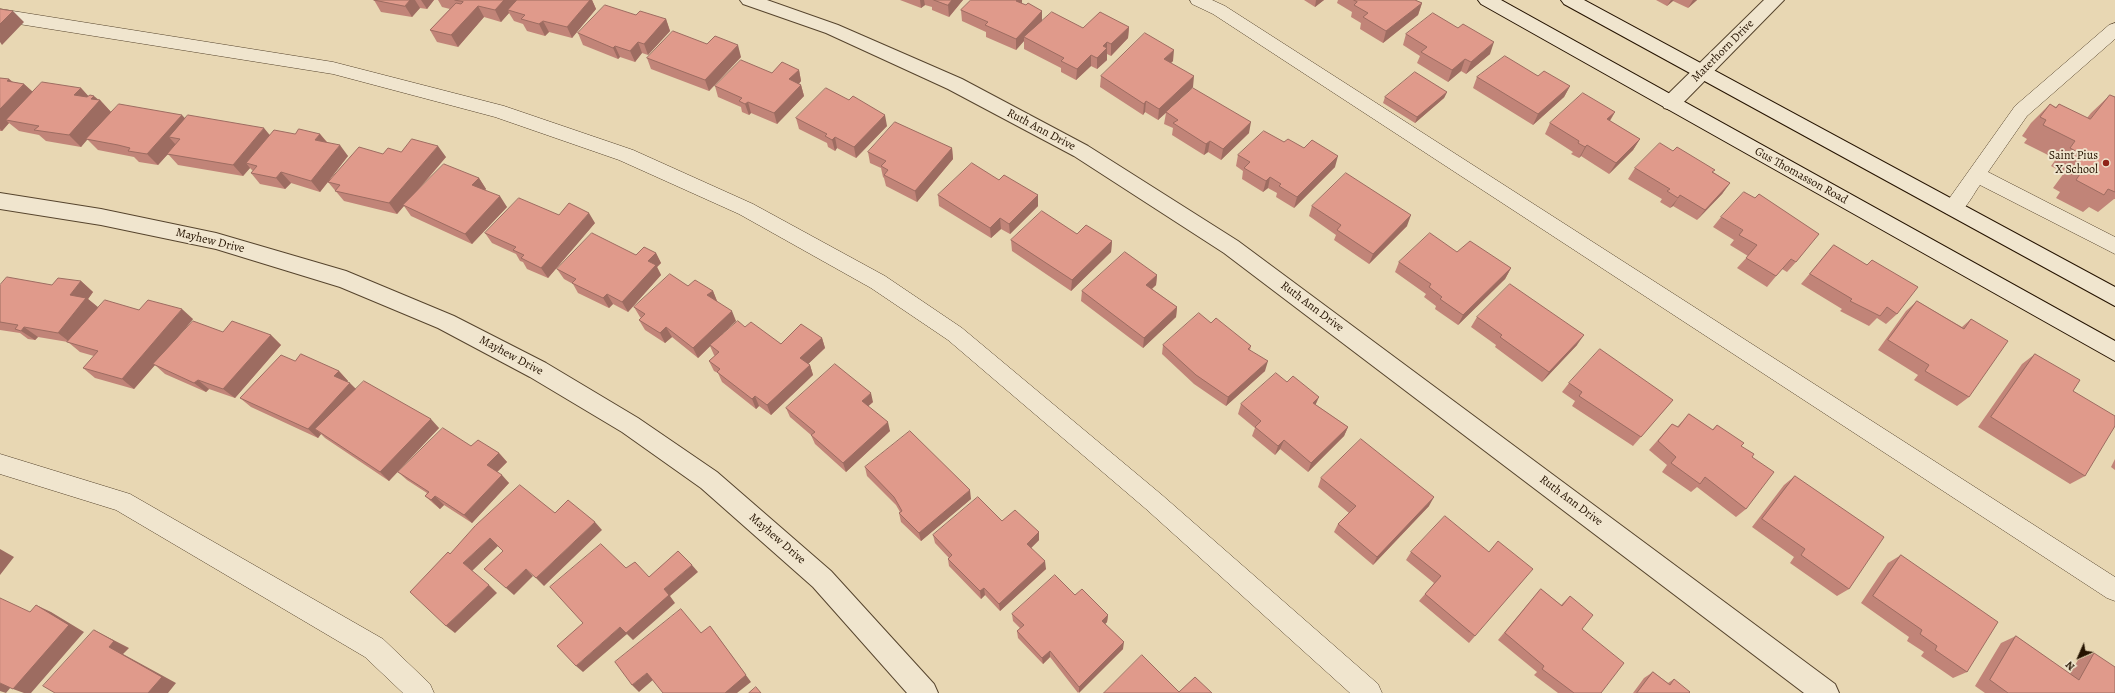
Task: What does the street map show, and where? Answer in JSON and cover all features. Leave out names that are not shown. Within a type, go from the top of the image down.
[{"type":"street","name":"Ruth Ann Drive","points":[[750,0],[832,29],[955,84],[1081,151],[1231,246],[1826,693]]},
{"type":"street","name":"Gus Thomasson Road","points":[[1487,0],[2115,352]]},
{"type":"street","points":[[1570,0],[2115,297]]},
{"type":"street","name":"Materhorn Drive","points":[[1671,103],[1775,0]]},
{"type":"street","name":"Mayhew Drive","points":[[0,201],[102,217],[216,241],[346,280],[446,322],[538,370],[630,425],[710,480],[822,579],[925,693]]},
{"type":"lane","points":[[1198,0],[1219,10],[2115,590]]},
{"type":"lane","points":[[0,15],[333,68],[491,109],[626,155],[746,209],[878,282],[954,334],[1154,502],[1369,693]]},
{"type":"lane","points":[[1953,208],[2021,111],[2115,29]]},
{"type":"lane","points":[[1976,174],[2115,246]]},
{"type":"lane","points":[[0,464],[122,501],[374,648],[421,693]]},
{"type":"building","points":[[374,0],[410,0],[405,6]]},
{"type":"building","points":[[455,0],[504,0],[495,10],[478,6],[451,35],[430,30],[456,3],[461,4],[463,2]]},
{"type":"building","points":[[517,0],[590,0],[567,27],[543,21],[539,24],[521,19],[525,15],[508,10]]},
{"type":"building","points":[[934,0],[952,0],[948,5]]},
{"type":"building","points":[[971,0],[1017,0],[1016,1],[1026,5],[1028,3],[1042,11],[1016,39],[985,25],[988,22],[961,10]]},
{"type":"building","points":[[1354,0],[1415,0],[1422,3],[1386,31],[1363,17],[1368,13],[1354,5],[1357,2]]},
{"type":"building","points":[[605,5],[636,15],[640,11],[666,19],[644,44],[638,42],[630,51],[615,46],[613,48],[578,33]]},
{"type":"building","points":[[0,9],[13,11],[0,24]]},
{"type":"building","points":[[1052,12],[1083,28],[1100,12],[1129,27],[1111,44],[1107,42],[1103,46],[1107,48],[1097,58],[1091,55],[1077,69],[1061,61],[1064,58],[1024,37]]},
{"type":"building","points":[[1433,13],[1458,28],[1463,24],[1494,42],[1471,62],[1465,59],[1452,70],[1421,52],[1427,47],[1406,34]]},
{"type":"building","points":[[673,31],[707,44],[715,36],[738,45],[705,80],[647,58]]},
{"type":"building","points":[[1145,33],[1174,50],[1164,59],[1194,76],[1159,109],[1146,101],[1144,104],[1101,76]]},
{"type":"building","points":[[1505,56],[1538,76],[1544,71],[1570,86],[1538,114],[1477,77]]},
{"type":"building","points":[[741,60],[772,73],[782,62],[799,70],[789,79],[801,85],[774,113],[748,102],[745,104],[739,101],[742,98],[715,86]]},
{"type":"building","points":[[1415,72],[1447,92],[1417,117],[1385,97]]},
{"type":"building","points":[[0,78],[9,79],[7,81],[24,84],[0,109]]},
{"type":"building","points":[[42,82],[81,88],[74,95],[87,97],[90,95],[94,96],[91,99],[100,100],[69,135],[34,130],[39,126],[6,120]]},
{"type":"building","points":[[826,88],[849,100],[853,96],[885,115],[854,147],[835,137],[832,140],[825,136],[827,134],[796,118]]},
{"type":"building","points":[[1193,88],[1251,122],[1223,149],[1210,141],[1206,144],[1173,123],[1178,120],[1166,112]]},
{"type":"building","points":[[1583,93],[1615,112],[1607,119],[1640,139],[1616,163],[1587,145],[1585,147],[1578,143],[1579,141],[1550,123]]},
{"type":"building","points":[[2110,95],[2115,97],[2115,192],[2108,189],[2104,195],[2076,180],[2080,174],[2073,170],[2083,155],[2070,148],[2075,141],[2043,125],[2046,120],[2040,117],[2050,104],[2056,108],[2059,104],[2090,119]]},
{"type":"building","points":[[119,104],[182,115],[147,154],[128,151],[130,148],[118,145],[86,139]]},
{"type":"building","points":[[188,115],[264,128],[233,165],[167,154],[180,139],[169,137]]},
{"type":"building","points":[[895,122],[952,148],[915,191],[884,175],[888,170],[881,166],[886,161],[868,152]]},
{"type":"building","points":[[299,129],[320,134],[315,140],[340,145],[311,181],[281,172],[276,178],[251,173],[257,166],[246,163],[274,130],[295,134]]},
{"type":"building","points":[[1264,131],[1284,142],[1288,139],[1304,148],[1312,140],[1338,156],[1297,197],[1279,186],[1281,184],[1270,177],[1266,181],[1244,168],[1250,162],[1238,155]]},
{"type":"building","points":[[412,139],[438,146],[389,203],[335,191],[340,185],[328,182],[359,147],[383,154],[388,148],[401,152]]},
{"type":"building","points":[[1660,143],[1673,151],[1677,147],[1715,170],[1712,172],[1730,183],[1705,210],[1680,195],[1678,198],[1667,191],[1670,189],[1635,168]]},
{"type":"building","points":[[972,163],[999,180],[1004,175],[1038,195],[1009,224],[1000,218],[990,228],[938,195]]},
{"type":"building","points":[[444,164],[479,178],[472,185],[500,196],[465,234],[403,205]]},
{"type":"building","points":[[1346,173],[1411,215],[1373,254],[1337,230],[1341,225],[1312,206]]},
{"type":"building","points":[[1744,192],[1755,198],[1759,194],[1819,234],[1796,262],[1791,259],[1776,276],[1746,258],[1757,245],[1739,235],[1743,230],[1721,217]]},
{"type":"building","points":[[519,198],[559,215],[569,203],[589,213],[541,268],[521,258],[524,255],[513,250],[516,247],[485,233]]},
{"type":"building","points":[[1042,211],[1077,234],[1086,225],[1112,241],[1072,280],[1011,240]]},
{"type":"building","points":[[592,233],[636,255],[644,247],[656,253],[648,261],[656,265],[622,302],[607,294],[603,298],[572,283],[576,279],[557,269]]},
{"type":"building","points":[[1430,233],[1457,252],[1470,241],[1511,268],[1463,315],[1440,299],[1442,297],[1429,287],[1431,284],[1399,262]]},
{"type":"building","points":[[1834,245],[1867,265],[1872,260],[1918,287],[1897,314],[1887,307],[1880,316],[1850,301],[1852,299],[1810,274]]},
{"type":"building","points":[[1125,252],[1157,275],[1146,285],[1177,307],[1144,338],[1082,291]]},
{"type":"building","points":[[670,274],[688,286],[695,280],[713,291],[707,295],[732,311],[693,348],[666,327],[660,333],[639,320],[645,314],[634,307]]},
{"type":"building","points":[[7,277],[52,285],[58,278],[81,281],[70,295],[86,298],[58,333],[24,327],[21,331],[15,329],[18,325],[0,322],[0,285]]},
{"type":"building","points":[[1510,284],[1584,335],[1549,372],[1500,337],[1502,335],[1477,317]]},
{"type":"building","points":[[105,300],[139,310],[148,300],[182,309],[122,379],[83,368],[98,351],[67,342]]},
{"type":"building","points":[[1917,301],[1964,329],[1971,319],[2008,341],[1969,397],[1925,371],[1929,365],[1888,340]]},
{"type":"building","points":[[1199,313],[1211,323],[1216,318],[1251,346],[1248,349],[1268,361],[1228,397],[1196,375],[1163,345]]},
{"type":"building","points":[[193,321],[223,332],[232,321],[271,335],[223,389],[198,380],[194,383],[153,364]]},
{"type":"building","points":[[738,321],[745,327],[751,322],[781,344],[801,324],[822,338],[800,358],[810,365],[767,405],[755,396],[752,399],[717,372],[720,369],[709,361],[719,352],[710,345]]},
{"type":"building","points":[[1600,349],[1673,400],[1641,437],[1579,396],[1582,392],[1569,383]]},
{"type":"building","points":[[301,354],[339,371],[334,376],[350,383],[308,429],[240,398],[281,355],[295,361]]},
{"type":"building","points":[[2035,354],[2080,380],[2073,391],[2115,416],[2115,426],[2085,476],[1991,417]]},
{"type":"building","points":[[835,364],[871,393],[862,401],[888,422],[843,463],[811,435],[815,432],[786,408]]},
{"type":"building","points":[[1276,373],[1287,382],[1293,376],[1319,397],[1313,403],[1348,427],[1311,463],[1284,440],[1278,446],[1255,427],[1261,421],[1241,404]]},
{"type":"building","points":[[364,381],[431,419],[380,472],[315,429]]},
{"type":"building","points":[[1689,414],[1713,430],[1717,425],[1744,443],[1741,446],[1754,454],[1752,457],[1774,472],[1746,509],[1705,477],[1700,484],[1671,463],[1676,457],[1658,441],[1672,424],[1678,427]]},
{"type":"building","points":[[443,428],[471,446],[478,440],[499,453],[487,465],[502,475],[464,515],[435,496],[431,500],[425,496],[429,492],[398,472]]},
{"type":"building","points":[[910,431],[970,490],[919,533],[899,513],[902,511],[894,497],[865,467]]},
{"type":"building","points":[[1361,439],[1434,497],[1377,557],[1338,524],[1356,506],[1321,478]]},
{"type":"building","points":[[1795,476],[1884,537],[1849,589],[1801,555],[1805,549],[1762,519]]},
{"type":"building","points":[[520,485],[555,513],[568,500],[595,522],[536,578],[526,569],[506,588],[484,569],[503,551],[490,538],[463,563],[489,585],[446,626],[410,592],[448,552],[450,554],[475,526]]},
{"type":"building","points":[[978,497],[1002,521],[1015,510],[1039,532],[1027,544],[1045,561],[999,604],[984,588],[980,591],[948,559],[952,555],[933,535]]},
{"type":"building","points":[[1445,516],[1489,552],[1498,541],[1533,569],[1475,636],[1425,594],[1441,576],[1411,552]]},
{"type":"building","points":[[601,544],[626,568],[635,562],[649,577],[678,551],[692,565],[664,589],[669,595],[626,633],[620,627],[576,666],[557,646],[583,623],[550,587]]},
{"type":"building","points":[[1901,555],[1998,622],[1967,672],[1935,650],[1937,646],[1920,634],[1922,630],[1873,596]]},
{"type":"building","points":[[1055,575],[1075,595],[1082,589],[1108,615],[1102,621],[1124,642],[1079,687],[1050,651],[1042,658],[1017,631],[1024,625],[1012,614]]},
{"type":"building","points":[[1541,589],[1562,606],[1570,596],[1593,615],[1582,629],[1624,663],[1601,693],[1574,693],[1542,669],[1544,666],[1505,633]]},
{"type":"building","points":[[0,598],[30,612],[36,605],[69,625],[13,689],[0,683]]},
{"type":"building","points":[[681,609],[701,633],[710,626],[746,675],[725,693],[663,693],[647,673],[632,685],[615,662]]},
{"type":"building","points":[[94,630],[114,641],[109,647],[162,677],[148,693],[55,693],[43,686]]},
{"type":"building","points":[[2016,636],[2079,680],[2094,653],[2115,667],[2115,693],[2008,693],[1990,680]]},
{"type":"building","points":[[1142,655],[1179,692],[1195,677],[1212,693],[1104,693]]},
{"type":"building","points":[[1653,672],[1670,685],[1674,679],[1690,692],[1637,693]]},
{"type":"building","points":[[756,687],[761,693],[749,693]]},
{"type":"place","name":"Saint Pius X School","points":[[2106,163]]}]
